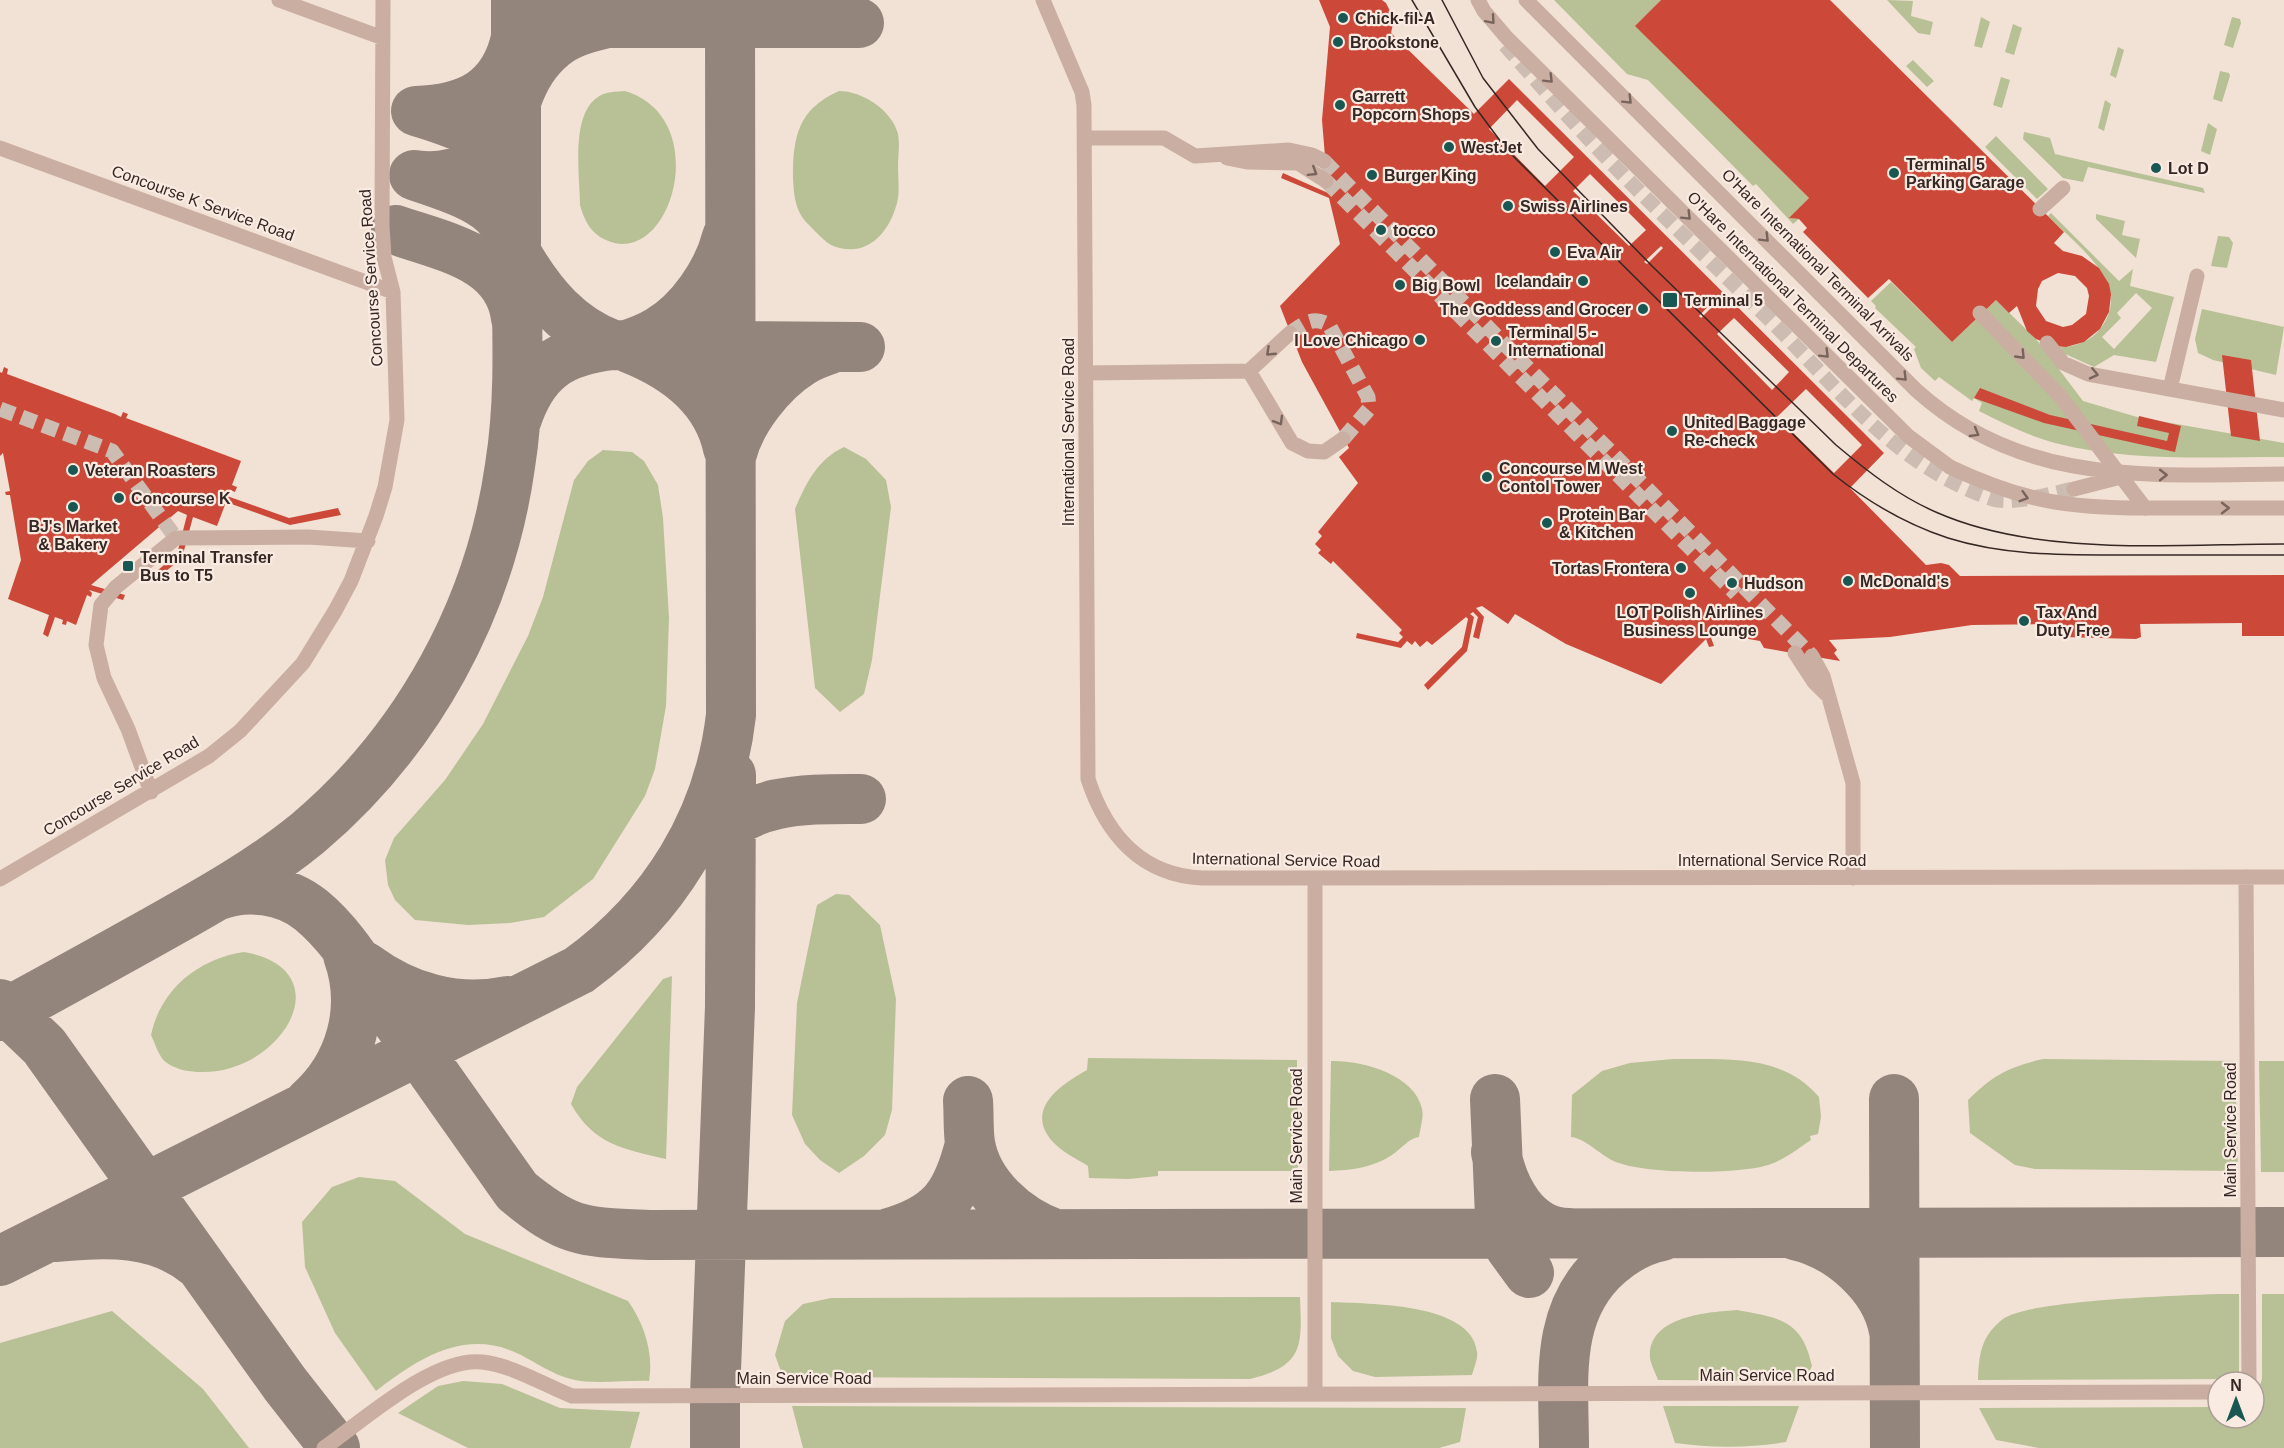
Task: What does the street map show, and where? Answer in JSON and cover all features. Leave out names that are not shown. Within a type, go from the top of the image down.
[{"type":"street","points":[[279,0],[382,38]]},
{"type":"street","name":"Concourse Service Road","points":[[0,879],[151,792],[209,756],[240,731],[303,663],[351,582],[368,541],[385,487],[397,420],[393,292],[384,257],[382,226],[383,0]]},
{"type":"street","name":"International Service Road","points":[[1042,0],[1082,92],[1085,138],[1086,754],[1088,779],[1101,816],[1125,846],[1165,870],[1186,878],[2284,877]]},
{"type":"street","name":"O'Hare International Terminal Departures","points":[[1478,0],[1484,11],[1515,46],[1908,436],[1950,467],[2041,502],[2095,508],[2284,508]]},
{"type":"street","name":"O'Hare International Terminal Arrivals","points":[[1526,0],[1927,400],[1976,435],[2011,451],[2050,463],[2130,475],[2284,474]]},
{"type":"street","points":[[1085,138],[1164,138],[1195,156],[1289,150],[1306,153],[1324,161]]},
{"type":"street","name":"Concourse K Service Road","points":[[0,148],[393,292]]},
{"type":"street","points":[[1215,156],[1247,162],[1298,163],[1326,181]]},
{"type":"street","points":[[2040,209],[2062,188]]},
{"type":"street","points":[[2170,389],[2197,276]]},
{"type":"street","points":[[1980,313],[2060,396],[2145,508]]},
{"type":"street","points":[[1086,373],[1249,371],[1290,333]]},
{"type":"street","points":[[2047,343],[2063,363],[2088,374],[2284,410]]},
{"type":"street","points":[[1249,371],[1292,443],[1308,451],[1324,452],[1343,439]]},
{"type":"street","name":"O'Hare International Terminal Arrivals","points":[[2074,489],[2130,475]]},
{"type":"street","points":[[151,792],[128,729],[104,678],[96,645],[101,605],[116,587],[176,538],[308,537],[368,541]]},
{"type":"street","points":[[1795,653],[1814,682],[1826,694]]},
{"type":"street","points":[[1812,656],[1823,675],[1826,694],[1853,783],[1853,878]]},
{"type":"street","name":"Main Service Road","points":[[2246,877],[2249,1370]]},
{"type":"street","name":"Main Service Road","points":[[1315,878],[1315,1394]]},
{"type":"street","name":"Main Service Road","points":[[324,1448],[429,1374],[455,1364],[481,1362],[500,1366],[572,1396],[2206,1392]]},
{"type":"green space","points":[[1554,0],[1661,0],[1636,26],[1809,198],[1790,218],[1799,219],[1793,224],[1756,184],[1753,186],[1648,80],[1627,74]]},
{"type":"green space","points":[[1887,0],[1913,1],[1911,16],[1933,22],[1930,35],[1918,33]]},
{"type":"green space","points":[[1981,17],[1990,22],[1982,48],[1974,46]]},
{"type":"green space","points":[[2232,17],[2240,19],[2241,23],[2233,48],[2224,45]]},
{"type":"green space","points":[[2013,24],[2022,28],[2014,55],[2005,52]]},
{"type":"green space","points":[[2118,47],[2124,50],[2116,78],[2110,75]]},
{"type":"green space","points":[[1913,60],[1934,81],[1927,87],[1906,66]]},
{"type":"green space","points":[[2220,71],[2229,73],[2230,76],[2222,102],[2213,99]]},
{"type":"green space","points":[[2001,77],[2010,80],[2002,108],[1993,105]]},
{"type":"green space","points":[[625,91],[653,106],[669,130],[676,158],[674,187],[664,213],[649,233],[629,243],[606,240],[589,226],[580,205],[578,163],[580,131],[583,117],[589,106],[604,94]]},
{"type":"green space","points":[[839,91],[857,94],[883,110],[895,125],[899,138],[898,194],[893,214],[882,234],[865,246],[855,249],[843,249],[831,245],[820,236],[801,215],[794,191],[794,149],[801,126],[815,106]]},
{"type":"green space","points":[[2105,100],[2111,104],[2104,131],[2098,128]]},
{"type":"green space","points":[[2208,123],[2217,129],[2210,155],[2201,151]]},
{"type":"green space","points":[[2024,132],[2050,138],[2055,154],[2203,188],[2205,193],[2088,167],[2083,182],[2063,178],[2023,139]]},
{"type":"green space","points":[[1996,136],[2048,189],[2037,199],[1985,147]]},
{"type":"green space","points":[[2051,213],[2119,281],[2133,269],[2130,286],[2174,297],[2156,362],[2114,355],[2094,367],[2063,353],[2060,347],[2082,342],[2092,337],[2100,329],[2109,313],[2111,297],[2098,267],[2048,216]],"holes":[[[2136,293],[2152,308],[2114,349],[2102,337],[2121,318],[2117,313]]]},
{"type":"green space","points":[[2096,214],[2125,221],[2122,235],[2140,239],[2136,258],[2096,219]]},
{"type":"green space","points":[[2218,236],[2229,237],[2233,243],[2227,268],[2211,266]]},
{"type":"green space","points":[[1891,282],[1952,342],[1996,300],[2036,339],[2083,401],[2137,417],[2284,443],[2284,457],[2198,458],[2111,453],[2055,443],[2016,429],[1979,411],[1982,403],[1974,398],[1972,401],[1939,377],[1935,381],[1921,368],[1914,349],[1916,347],[1875,308],[1876,306],[1871,301]]},
{"type":"green space","points":[[2202,309],[2284,327],[2276,375],[2213,360],[2198,353],[2195,339]]},
{"type":"green space","points":[[844,447],[866,459],[886,480],[891,507],[872,660],[864,694],[840,712],[815,688],[795,509],[808,481],[820,465]]},
{"type":"green space","points":[[603,450],[632,452],[644,461],[658,485],[663,518],[669,618],[666,706],[655,769],[645,796],[593,879],[544,917],[510,923],[468,925],[415,920],[395,900],[388,885],[385,860],[394,838],[445,780],[483,724],[528,636],[543,597],[574,480],[588,461]]},
{"type":"green space","points":[[836,894],[849,895],[880,925],[896,999],[892,1110],[885,1135],[864,1156],[839,1173],[820,1160],[805,1144],[792,1115],[797,1003],[817,905]]},
{"type":"green space","points":[[244,952],[274,962],[291,978],[296,998],[290,1019],[277,1039],[256,1056],[231,1068],[193,1072],[179,1069],[164,1061],[151,1035],[163,1004],[173,990],[197,969],[211,961]]},
{"type":"green space","points":[[672,976],[666,1159],[624,1148],[600,1137],[580,1118],[571,1104],[577,1087],[663,979]]},
{"type":"green space","points":[[1088,1058],[1297,1060],[1298,1171],[1158,1171],[1158,1176],[1129,1179],[1089,1178],[1088,1166],[1053,1142],[1045,1130],[1042,1119],[1049,1099],[1057,1090],[1087,1070]]},
{"type":"green space","points":[[1673,1059],[1752,1062],[1788,1073],[1804,1083],[1819,1097],[1821,1117],[1818,1134],[1810,1136],[1811,1140],[1771,1164],[1739,1170],[1695,1172],[1633,1167],[1613,1161],[1583,1141],[1571,1137],[1572,1095],[1602,1071],[1630,1063]]},
{"type":"green space","points":[[2043,1059],[2235,1061],[2238,1171],[2035,1169],[2015,1165],[1970,1133],[1968,1100],[1985,1084],[2002,1073]]},
{"type":"green space","points":[[1331,1061],[1371,1067],[1398,1078],[1409,1087],[1417,1097],[1422,1109],[1419,1137],[1412,1139],[1392,1155],[1377,1163],[1354,1169],[1329,1171]]},
{"type":"green space","points":[[2259,1061],[2284,1061],[2284,1172],[2261,1172]]},
{"type":"green space","points":[[359,1177],[395,1181],[465,1234],[628,1301],[639,1319],[649,1350],[649,1381],[579,1381],[551,1372],[501,1347],[481,1344],[462,1345],[426,1358],[376,1391],[335,1333],[305,1267],[302,1222],[332,1187]]},
{"type":"green space","points":[[2239,1294],[2239,1370],[2206,1370],[2206,1379],[1978,1380],[1983,1346],[1990,1332],[2003,1319],[2041,1307],[2138,1298]]},
{"type":"green space","points":[[2262,1294],[2284,1294],[2284,1448],[2039,1448],[1996,1440],[1979,1408],[2206,1407],[2206,1430],[2266,1430],[2266,1370],[2262,1370]]},
{"type":"green space","points":[[1300,1297],[1301,1329],[1296,1351],[1281,1368],[1250,1379],[783,1377],[775,1355],[785,1321],[803,1304],[831,1298]]},
{"type":"green space","points":[[1331,1302],[1416,1309],[1457,1323],[1471,1336],[1477,1352],[1472,1375],[1375,1377],[1353,1371],[1338,1356],[1331,1338]]},
{"type":"green space","points":[[1737,1310],[1777,1319],[1795,1330],[1808,1350],[1812,1366],[1805,1381],[1658,1380],[1650,1358],[1652,1344],[1658,1333],[1682,1319],[1711,1312]]},
{"type":"green space","points":[[112,1311],[203,1389],[249,1448],[0,1448],[0,1343]]},
{"type":"green space","points":[[463,1381],[502,1384],[560,1408],[640,1412],[630,1448],[468,1448],[398,1413],[438,1386]]},
{"type":"green space","points":[[792,1406],[1466,1408],[1460,1442],[1439,1448],[803,1448]]},
{"type":"green space","points":[[1663,1406],[1799,1406],[1786,1442],[1730,1447],[1675,1443]]},
{"type":"building","name":"Terminal 5 - International","points":[[1319,0],[1382,0],[1394,19],[1391,33],[1474,114],[1509,79],[1884,453],[1850,488],[1926,565],[1941,563],[1949,565],[1960,576],[2284,575],[2284,636],[2242,636],[2242,623],[2140,624],[2141,637],[2136,639],[2063,637],[2063,624],[1972,625],[1890,637],[1829,640],[1837,650],[1834,653],[1840,661],[1764,648],[1760,641],[1714,633],[1710,635],[1714,646],[1709,647],[1706,639],[1661,684],[1566,644],[1515,614],[1508,624],[1482,606],[1476,608],[1484,617],[1479,639],[1473,637],[1478,617],[1473,612],[1470,614],[1474,617],[1467,651],[1428,690],[1424,685],[1462,647],[1468,619],[1466,617],[1432,645],[1427,641],[1420,647],[1415,641],[1412,645],[1407,641],[1401,648],[1356,638],[1357,633],[1398,642],[1403,637],[1399,633],[1402,630],[1333,561],[1331,564],[1318,553],[1321,550],[1315,544],[1322,536],[1318,532],[1358,483],[1339,457],[1349,448],[1302,362],[1280,306],[1340,244],[1329,198],[1281,178],[1283,173],[1328,193],[1322,120],[1330,27]],"holes":[[[1517,100],[1574,157],[1545,186],[1489,129]],[[1590,174],[1646,230],[1629,246],[1573,191]],[[1661,246],[1663,248],[1647,264],[1644,262]],[[1715,299],[1717,302],[1701,318],[1699,316]],[[1734,318],[1789,372],[1772,390],[1717,334]],[[1806,389],[1862,445],[1834,473],[1777,417]]]},
{"type":"building","name":"Terminal 5 Parking Garage","points":[[1661,0],[1830,0],[2064,232],[2054,243],[2063,251],[2082,256],[2099,268],[2109,284],[2111,294],[2109,312],[2100,329],[2084,342],[2066,347],[2054,346],[2036,339],[2027,331],[2017,306],[2009,313],[1996,300],[1952,342],[1889,279],[1868,298],[1803,232],[1807,228],[1799,219],[1789,218],[1809,198],[1635,26]],"holes":[[[2058,273],[2075,276],[2087,288],[2089,296],[2086,314],[2072,325],[2063,327],[2046,321],[2036,306],[2038,289],[2042,281]]]},
{"type":"building","points":[[2222,355],[2251,360],[2260,441],[2231,436]]},
{"type":"building","name":"Concourse K","points":[[4,367],[8,369],[7,374],[121,417],[123,412],[128,414],[126,418],[241,461],[232,485],[237,487],[235,492],[230,490],[227,496],[289,518],[338,508],[341,515],[290,525],[226,502],[217,526],[193,517],[182,558],[154,581],[151,576],[177,554],[187,515],[178,511],[91,585],[125,595],[123,600],[89,590],[92,593],[91,597],[87,595],[76,625],[67,621],[66,625],[62,624],[63,620],[55,617],[48,637],[43,634],[49,615],[8,599],[21,560],[10,495],[6,495],[5,492],[10,491],[3,453],[0,456],[0,372],[2,373]]},
{"type":"building","points":[[1980,388],[2050,415],[2167,441],[2169,433],[2137,426],[2139,416],[2181,426],[2175,452],[2044,423],[1974,398]]},
{"type":"taxiway","points":[[0,1016],[221,893],[257,871],[308,833],[347,796],[383,756],[415,713],[443,668],[466,620],[485,570],[500,519],[510,466],[516,415],[518,362],[516,0]]},
{"type":"taxiway","points":[[545,0],[565,14],[607,23],[565,37],[541,57],[523,84],[502,139],[482,160],[457,172],[429,176],[414,175],[466,195],[494,212],[505,227],[518,256],[547,297],[583,330],[613,345]]},
{"type":"taxiway","points":[[0,1261],[579,970],[637,919],[661,890],[682,859],[700,825],[714,790],[725,754],[731,715],[730,0]]},
{"type":"taxiway","points":[[607,23],[859,23]]},
{"type":"taxiway","points":[[512,174],[505,160],[485,140],[459,126],[416,111],[452,106],[481,94],[503,72],[516,38]]},
{"type":"taxiway","points":[[396,230],[454,249],[488,268],[501,281],[511,298],[516,318]]},
{"type":"taxiway","points":[[624,346],[655,333],[692,303],[710,278],[727,237]]},
{"type":"taxiway","points":[[516,421],[523,403],[540,376],[564,358],[594,348],[613,345],[860,347]]},
{"type":"taxiway","points":[[732,453],[742,427],[768,390],[801,362],[835,347]]},
{"type":"taxiway","points":[[629,348],[662,364],[692,385],[714,413],[728,448]]},
{"type":"taxiway","points":[[715,1448],[730,1007],[731,775]]},
{"type":"taxiway","points":[[710,842],[726,827],[743,816],[761,809],[799,801],[861,799]]},
{"type":"taxiway","points":[[216,896],[240,890],[265,891],[290,897],[311,910],[334,932],[354,958],[517,1191],[550,1216],[564,1223],[592,1231],[649,1235],[2284,1232]]},
{"type":"taxiway","points":[[309,1103],[324,1088],[335,1072],[345,1054],[351,1035],[356,995],[354,975],[348,955]]},
{"type":"taxiway","points":[[364,966],[397,986],[432,999],[469,1005],[508,1001]]},
{"type":"taxiway","points":[[0,1004],[44,1046],[285,1384],[335,1448]]},
{"type":"taxiway","points":[[1495,1099],[1500,1216],[1510,1247],[1529,1273]]},
{"type":"taxiway","points":[[1894,1099],[1895,1448]]},
{"type":"taxiway","points":[[968,1101],[970,1143],[974,1159],[990,1187],[1000,1199],[1026,1220],[1055,1234]]},
{"type":"taxiway","points":[[889,1233],[922,1220],[944,1202],[959,1178],[970,1144]]},
{"type":"taxiway","points":[[1496,1152],[1504,1180],[1528,1217],[1554,1231],[1569,1233]]},
{"type":"taxiway","points":[[57,1237],[112,1234],[148,1239],[182,1252],[197,1263]]},
{"type":"taxiway","points":[[1795,1235],[1828,1248],[1858,1270],[1881,1298],[1894,1331]]},
{"type":"taxiway","points":[[1564,1448],[1563,1373],[1570,1325],[1578,1303],[1591,1282],[1615,1258],[1640,1243],[1662,1236]]},
{"type":"tunnel","points":[[1505,45],[1620,172],[1776,326],[1849,403],[1901,448],[1929,468],[1959,485],[1993,499],[2022,500],[2074,489]]},
{"type":"tunnel","points":[[1324,161],[1812,656]]},
{"type":"tunnel","points":[[1326,181],[1736,594]]},
{"type":"tunnel","points":[[1290,333],[1313,321],[1329,325],[1368,397],[1369,409],[1343,439]]},
{"type":"tunnel","points":[[0,409],[112,451],[176,538]]},
{"type":"tram line","points":[[1412,0],[1475,107],[1507,150],[1833,474],[1873,503],[1902,519],[1948,538],[2013,551],[2080,555],[2284,555]]},
{"type":"tram line","points":[[1442,0],[1483,78],[1538,149],[1652,266],[1836,445],[1897,491],[1938,513],[1977,527],[2019,536],[2108,545],[2284,544]]},
{"type":"place","name":"Chick-fil-A","points":[[1343,18]]},
{"type":"place","name":"Brookstone","points":[[1338,42]]},
{"type":"place","name":"Garrett Popcorn Shops","points":[[1340,105]]},
{"type":"place","name":"WestJet","points":[[1449,147]]},
{"type":"place","name":"Lot D","points":[[2156,168]]},
{"type":"place","name":"Terminal 5 Parking Garage","points":[[1894,173]]},
{"type":"place","name":"Burger King","points":[[1372,175]]},
{"type":"place","name":"Swiss Airlines","points":[[1508,206]]},
{"type":"place","name":"tocco","points":[[1381,230]]},
{"type":"place","name":"Eva Air","points":[[1555,252]]},
{"type":"place","name":"Icelandair","points":[[1583,281]]},
{"type":"place","name":"Big Bowl","points":[[1400,285]]},
{"type":"place","name":"Terminal 5","points":[[1670,300]]},
{"type":"place","name":"The Goddess and Grocer","points":[[1643,309]]},
{"type":"place","name":"I Love Chicago","points":[[1420,340]]},
{"type":"place","name":"Terminal 5 - International","points":[[1496,341]]},
{"type":"place","name":"United Baggage Re-check","points":[[1672,431]]},
{"type":"place","name":"Veteran Roasters","points":[[73,470]]},
{"type":"place","name":"Concourse M West Contol Tower","points":[[1487,477]]},
{"type":"place","name":"Concourse K","points":[[119,498]]},
{"type":"place","name":"BJ's Market & Bakery","points":[[73,507]]},
{"type":"place","name":"Protein Bar & Kitchen","points":[[1547,523]]},
{"type":"place","name":"Terminal Transfer Bus to T5","points":[[128,566]]},
{"type":"place","name":"Tortas Frontera","points":[[1681,568]]},
{"type":"place","name":"McDonald's","points":[[1848,581]]},
{"type":"place","name":"Hudson","points":[[1732,583]]},
{"type":"place","name":"LOT Polish Airlines Business Lounge","points":[[1690,593]]},
{"type":"place","name":"Tax And Duty Free","points":[[2024,621]]}]
